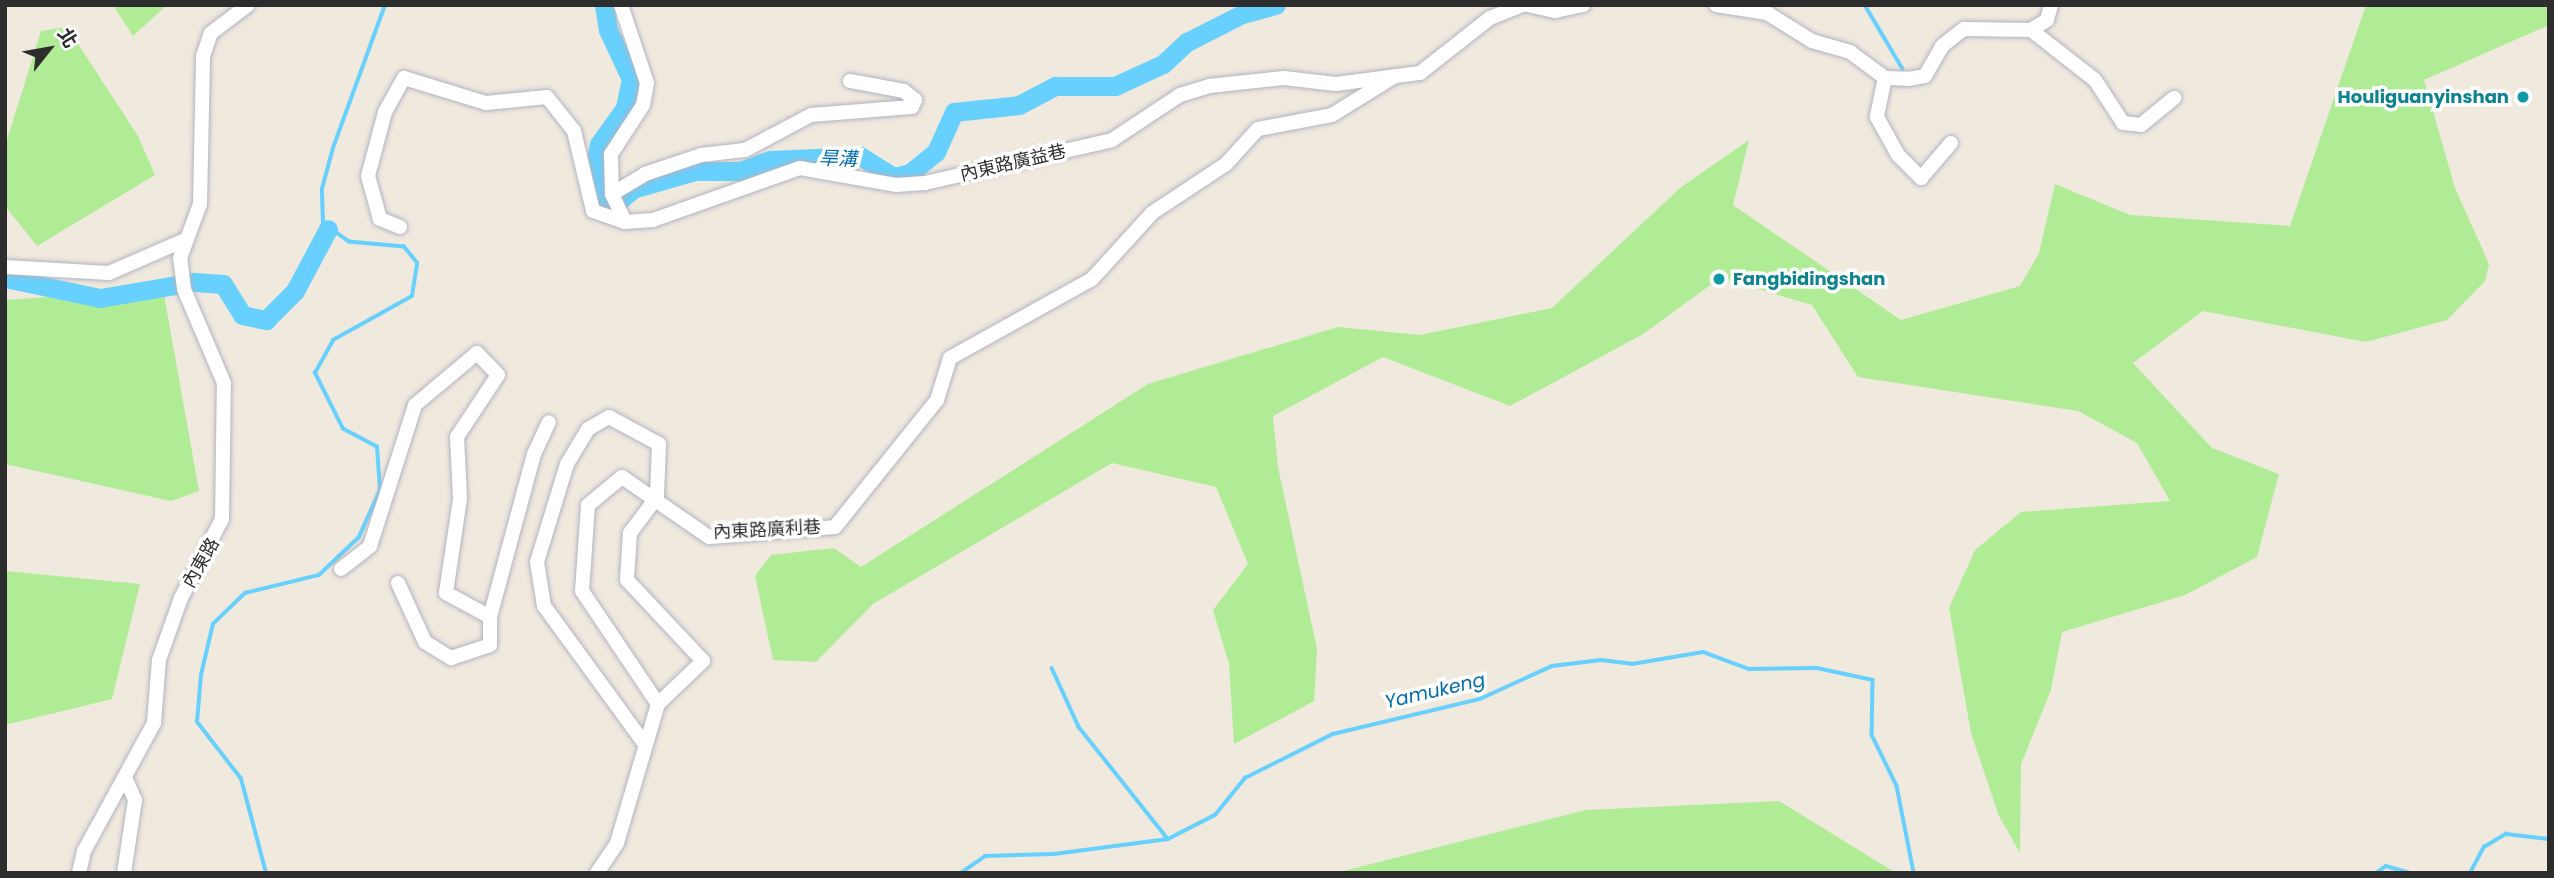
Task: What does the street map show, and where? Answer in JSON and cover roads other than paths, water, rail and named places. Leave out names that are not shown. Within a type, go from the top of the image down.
[{"type":"street","name":"內東路","points":[[79,873],[84,851],[154,723],[156,675],[181,598],[222,519],[224,383],[183,283],[185,240],[200,204],[203,56],[211,33],[248,5]]},
{"type":"street","points":[[621,5],[647,83],[643,105],[611,154],[612,194],[625,222]]},
{"type":"street","name":"內東路廣益巷","points":[[400,227],[380,219],[368,177],[385,112],[404,78],[486,103],[547,97],[574,131],[593,211],[625,222],[653,220],[800,168],[896,185],[925,183],[1112,140],[1180,95],[1209,86],[1284,78],[1336,84],[1420,73],[1490,18],[1526,5],[1555,11],[1584,5]]},
{"type":"street","points":[[1716,5],[1767,13],[1812,41],[1850,52],[1885,78],[1926,76],[1942,46],[1964,29],[2031,30],[2047,20],[2050,5]]},
{"type":"street","points":[[2031,30],[2095,80],[2123,123],[2141,125],[2174,98]]},
{"type":"street","name":"內東路廣益巷","points":[[950,358],[1093,279],[1152,213],[1226,164],[1258,129],[1332,115],[1395,76]]},
{"type":"street","points":[[1885,78],[1877,117],[1898,155],[1921,178],[1951,143]]},
{"type":"street","points":[[612,194],[645,174],[701,155],[745,150],[811,114],[912,107],[915,100],[904,91],[850,80]]},
{"type":"street","points":[[5,267],[108,273],[185,240]]},
{"type":"street","points":[[341,569],[370,546],[415,405],[477,353],[498,375],[457,437],[460,499],[446,593],[491,617]]},
{"type":"street","name":"內東路廣利巷","points":[[658,704],[582,591],[588,505],[622,477],[657,497],[709,537],[835,527],[937,400],[950,358]]},
{"type":"street","points":[[597,873],[617,843],[644,743],[658,704],[703,661],[627,580],[630,533],[657,497],[659,444],[609,417],[600,421],[567,464],[537,562],[544,606],[644,743]]},
{"type":"street","points":[[398,583],[425,642],[451,658],[490,645],[491,617],[534,454],[549,422]]},
{"type":"street","points":[[124,873],[135,800],[125,778]]},
{"type":"waterway","points":[[266,873],[241,779],[197,722],[201,675],[213,624],[245,593],[319,575],[359,537],[380,490],[377,447],[343,429],[315,373],[333,340],[412,296],[417,263],[404,247],[349,242],[323,223],[322,189],[333,148],[385,5]]},
{"type":"waterway","name":"旱溝","points":[[604,5],[608,30],[631,79],[625,108],[599,144],[594,169],[602,202],[611,207],[633,189],[695,171],[740,171],[771,160],[860,156],[894,177],[910,173],[936,152],[954,112],[1019,105],[1055,86],[1115,86],[1163,64],[1187,42],[1242,14],[1276,5]]},
{"type":"waterway","points":[[1865,5],[1903,69]]},
{"type":"waterway","points":[[5,278],[100,298],[194,282],[223,284],[242,315],[266,320],[295,291],[328,229]]},
{"type":"waterway","name":"Yamukeng","points":[[961,873],[985,856],[1054,854],[1168,839],[1215,815],[1245,778],[1333,734],[1480,699],[1552,666],[1601,660],[1632,664],[1703,652],[1749,669],[1817,668],[1873,680],[1872,735],[1897,786],[1914,873]]},
{"type":"waterway","points":[[1052,668],[1079,727],[1168,839]]},
{"type":"waterway","name":"Yamukeng","points":[[2470,873],[2484,847],[2506,834],[2549,839]]},
{"type":"waterway","name":"Yamukeng","points":[[2376,873],[2386,866],[2411,873]]},
{"type":"place","name":"Houliguanyinshan","points":[[2523,97]]},
{"type":"place","name":"Fangbidingshan","points":[[1719,279]]}]
